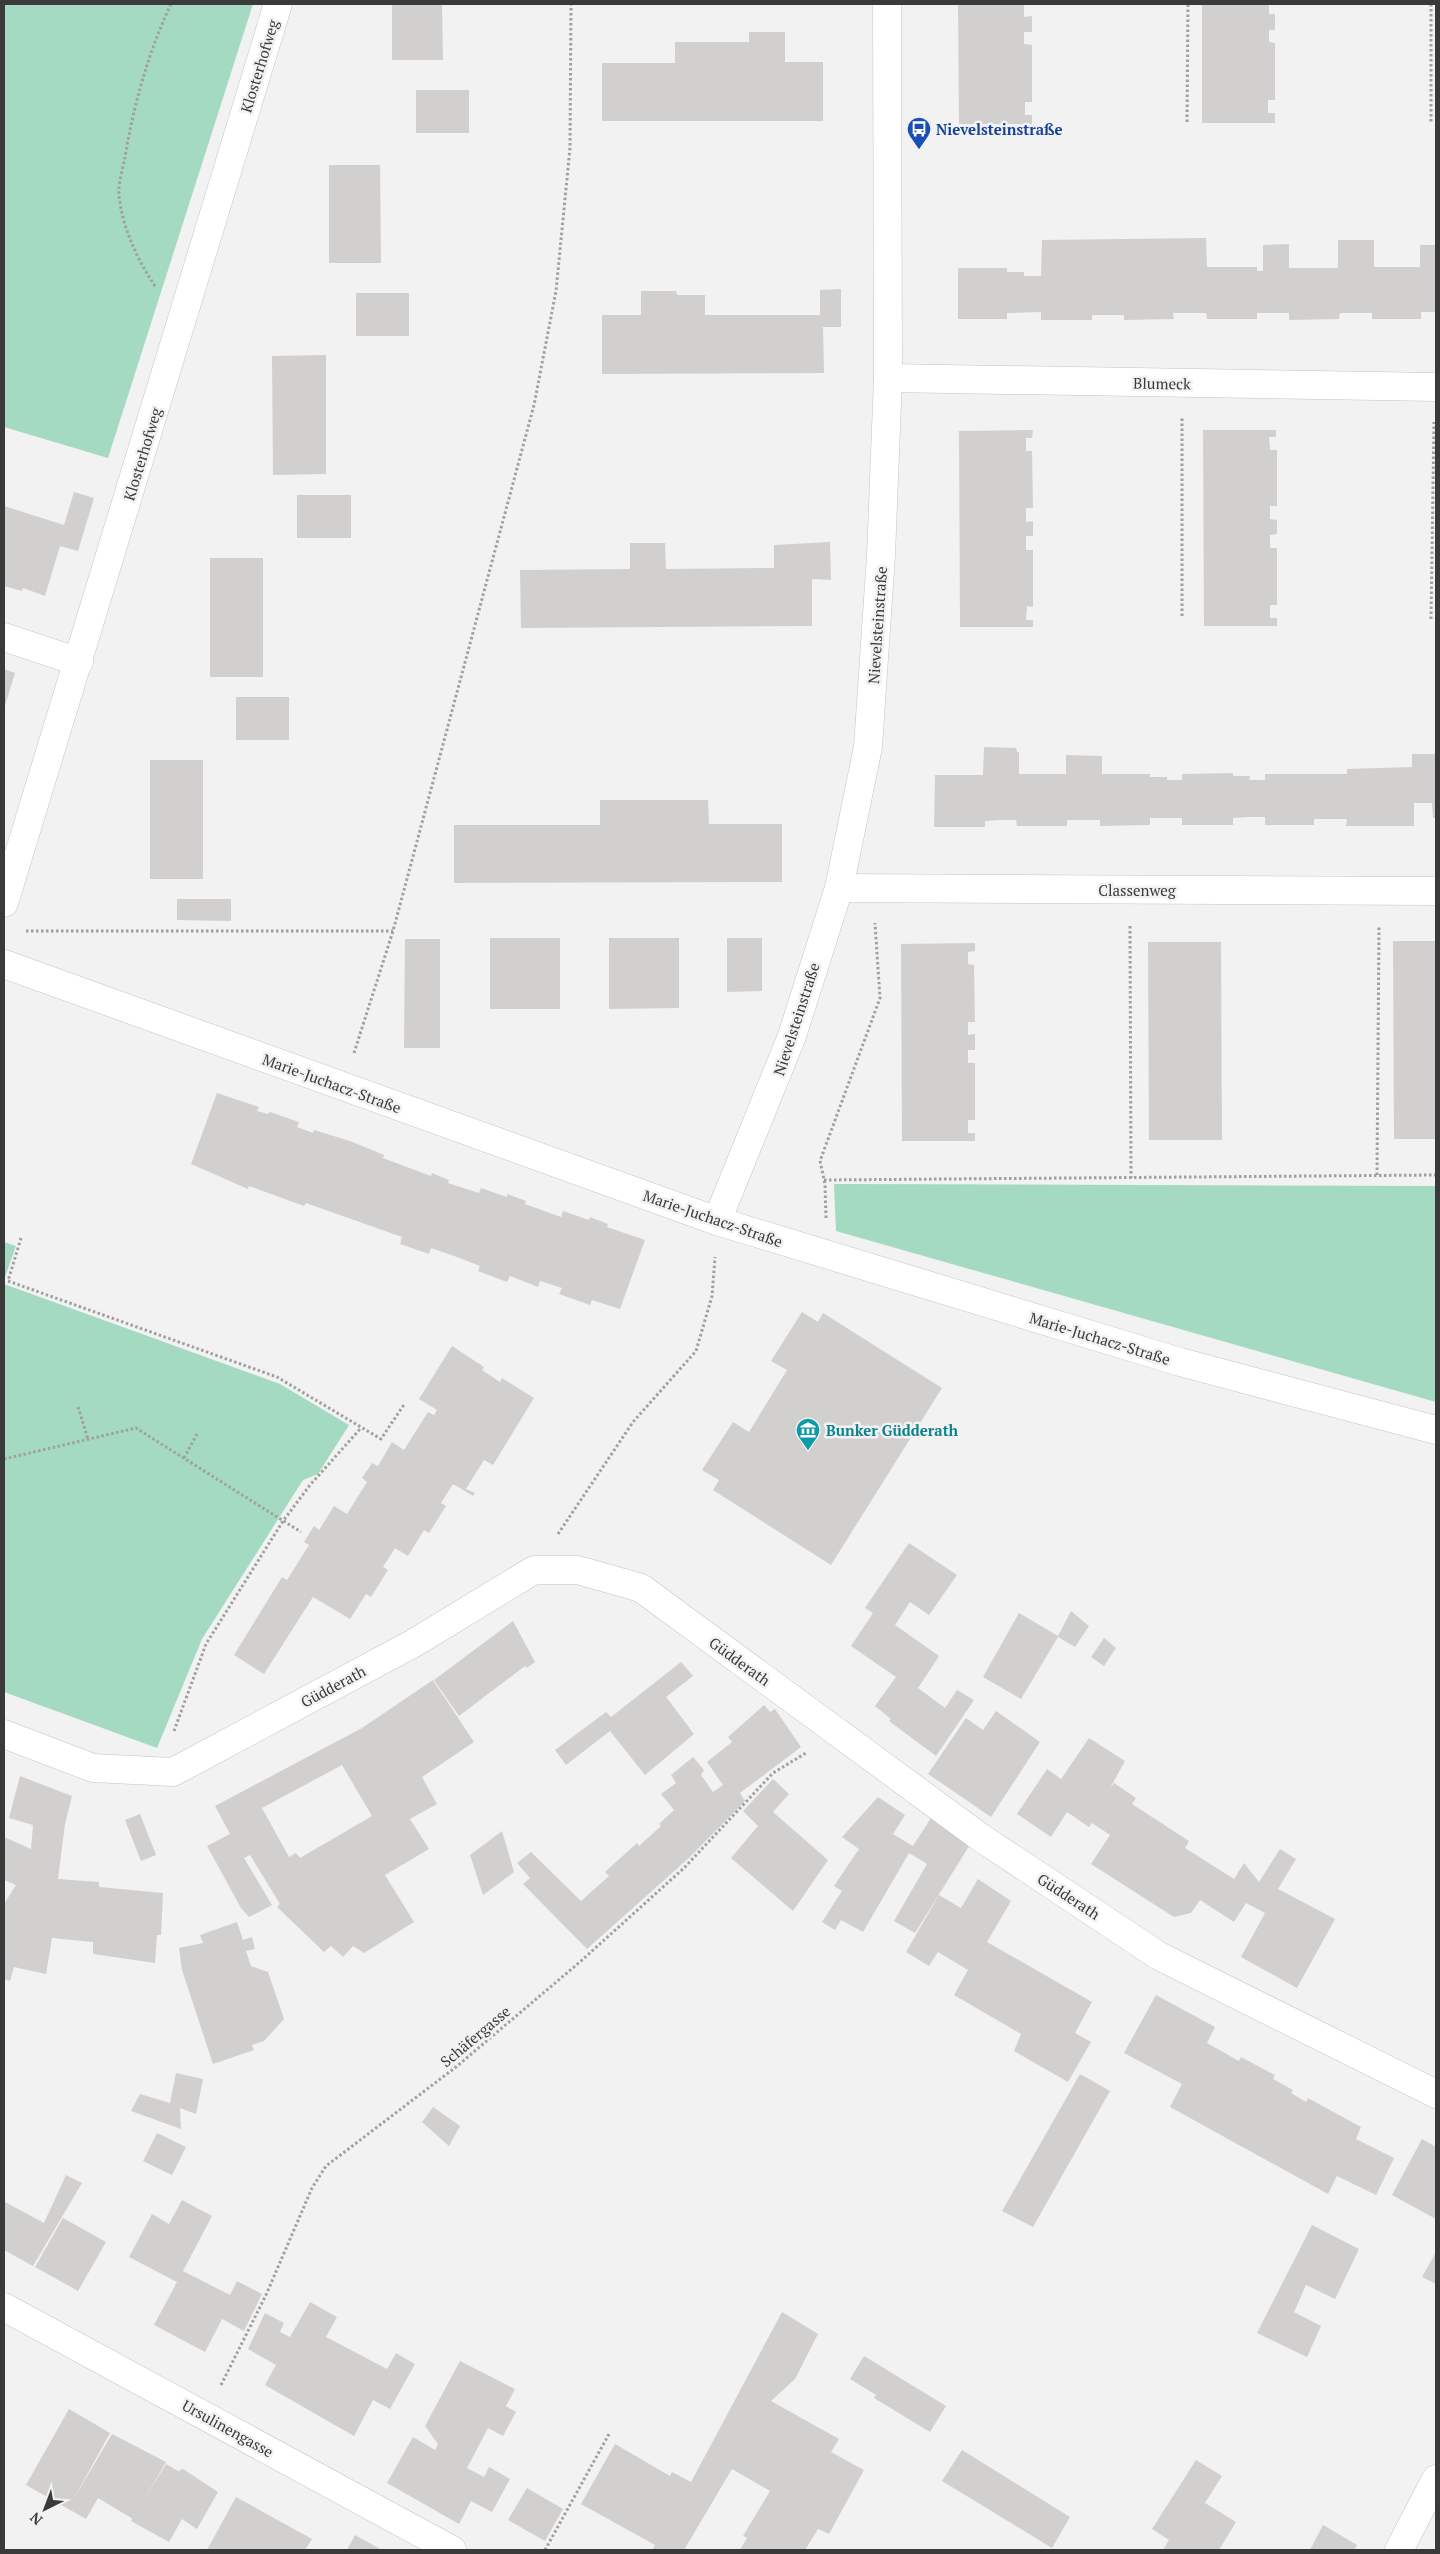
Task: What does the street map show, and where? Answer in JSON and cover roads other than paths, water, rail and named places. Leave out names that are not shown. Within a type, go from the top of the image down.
[{"type":"street","name":"Klosterhofweg","points":[[4,903],[278,4]]},
{"type":"street","name":"Nievelsteinstraße","points":[[718,1221],[785,1058],[838,888],[868,747],[881,555],[888,378],[887,4]]},
{"type":"street","name":"Blumeck","points":[[888,378],[1435,387]]},
{"type":"street","points":[[4,637],[79,662]]},
{"type":"street","name":"Classenweg","points":[[838,888],[1436,892]]},
{"type":"street","name":"Marie-Juchacz-Straße","points":[[4,964],[718,1221],[1180,1362],[1436,1430]]},
{"type":"street","name":"Güdderath","points":[[4,1734],[93,1768],[173,1772],[414,1643],[534,1570],[578,1570],[642,1588],[980,1837],[1160,1956],[1436,2094]]},
{"type":"street","name":"Ursulinengasse","points":[[4,2307],[452,2550]]},
{"type":"street","points":[[1399,2550],[1436,2479]]},
{"type":"place","name":"Nievelsteinstraße","points":[[919,150]]},
{"type":"place","name":"Bunker Güdderath","points":[[808,1451]]}]
